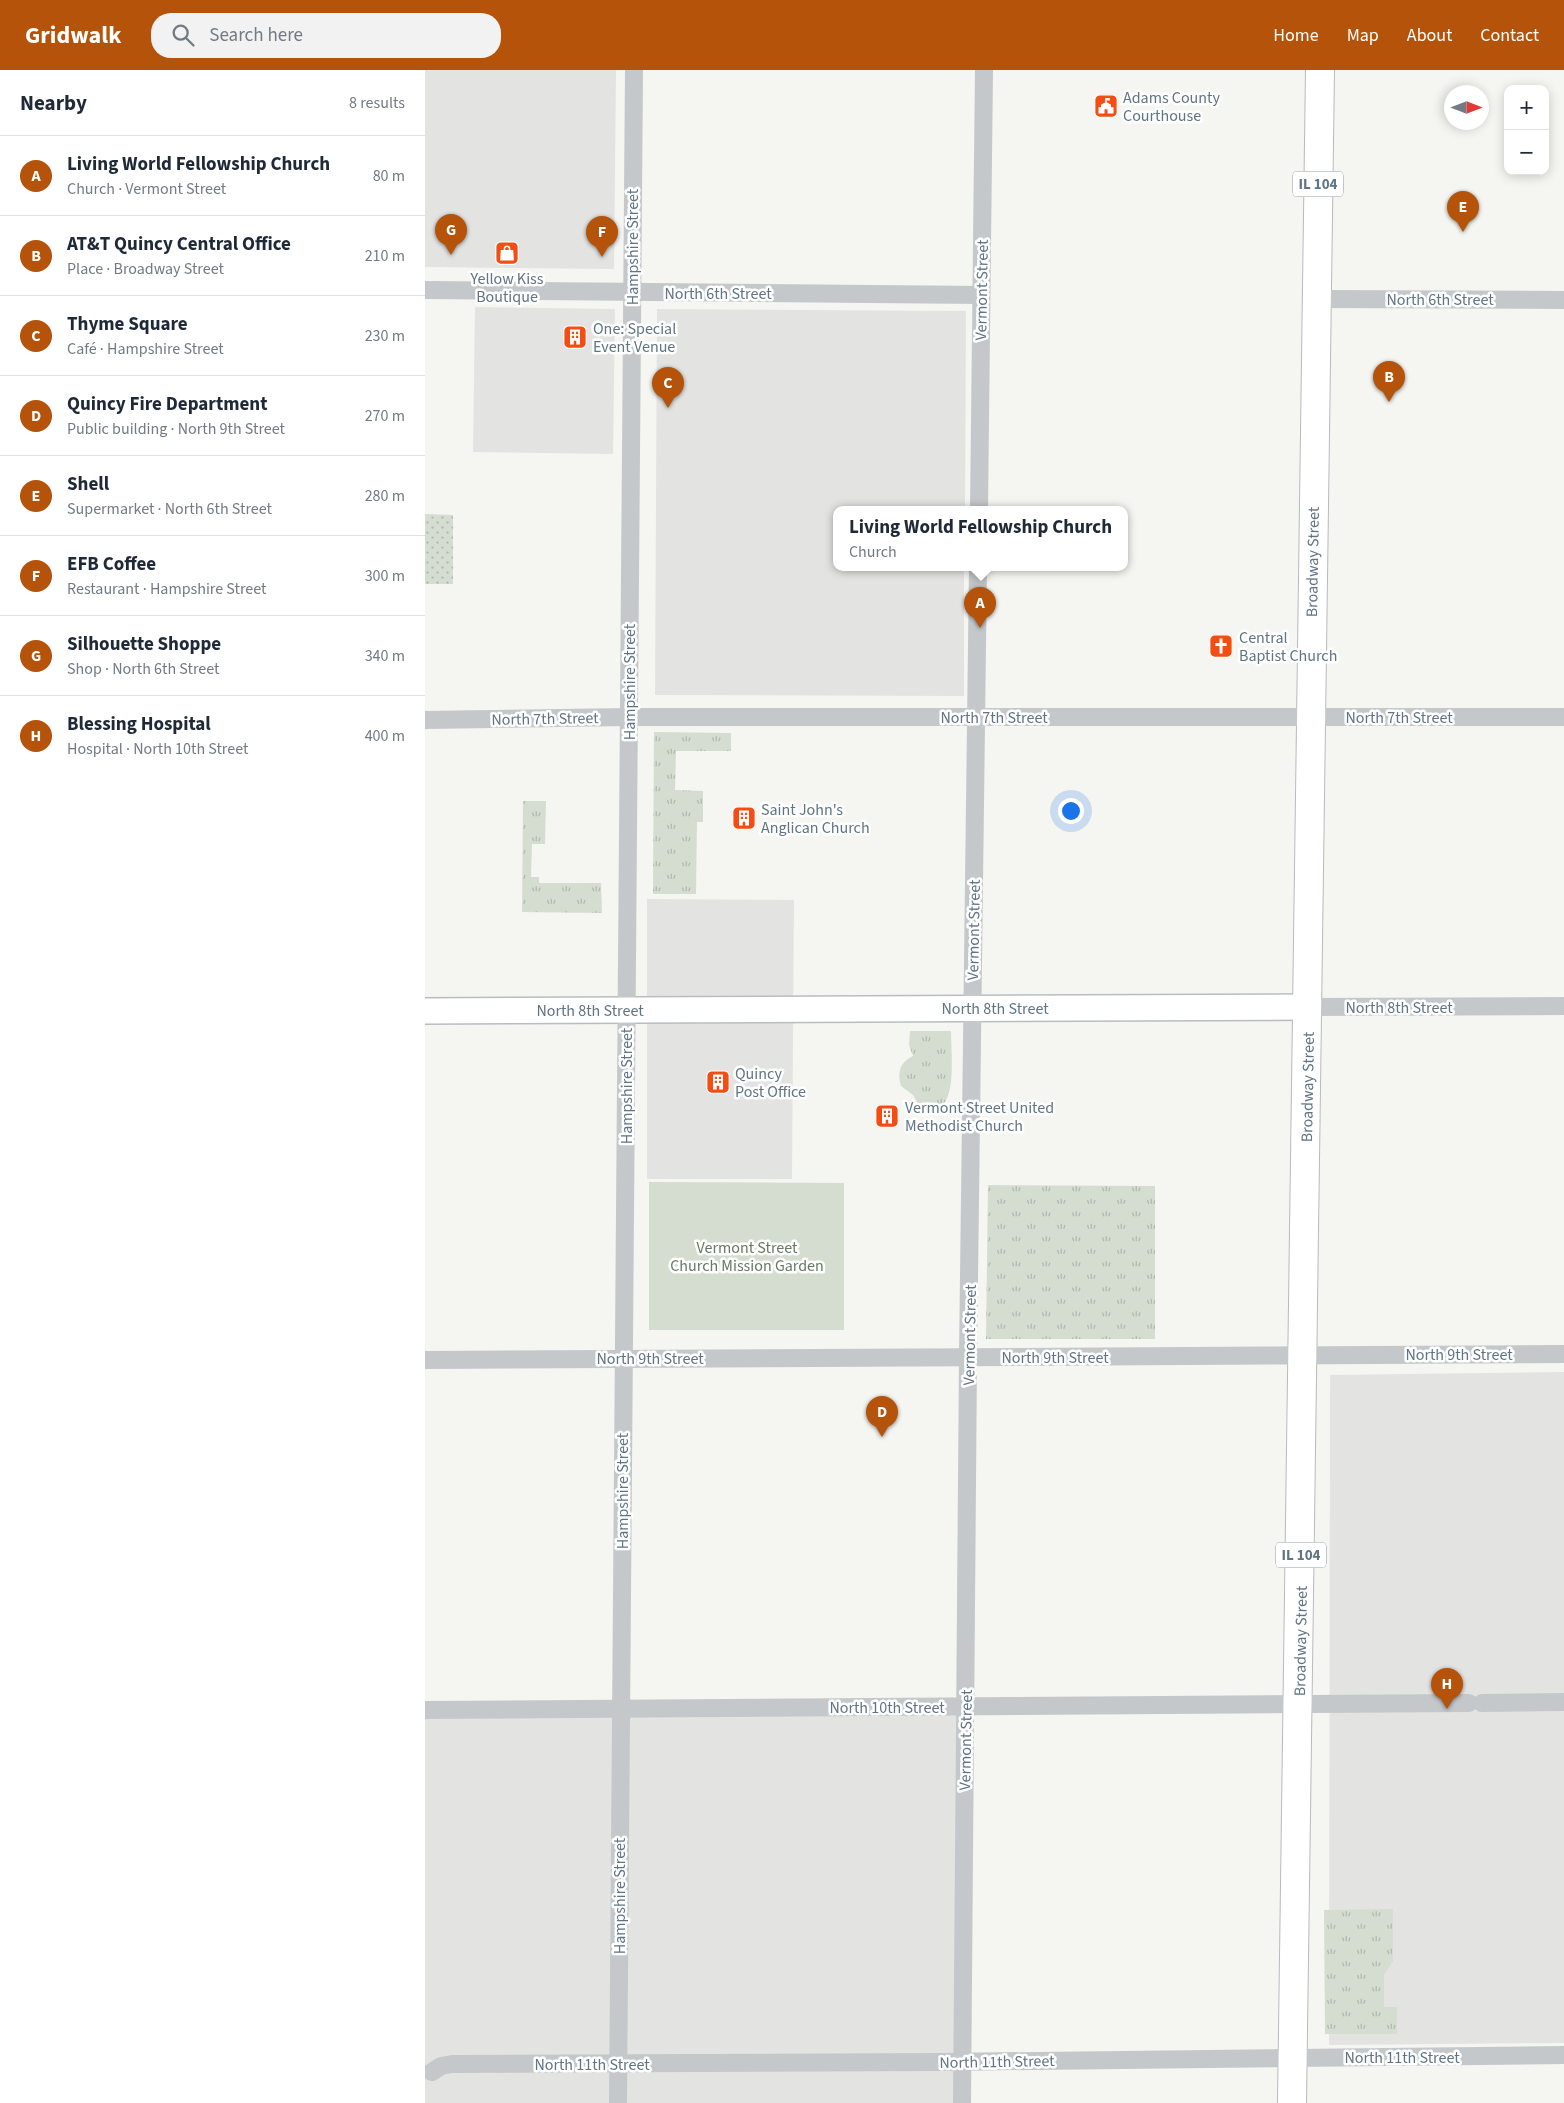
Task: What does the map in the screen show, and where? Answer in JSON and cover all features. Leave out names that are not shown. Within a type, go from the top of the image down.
[{"type":"main road","name":"Broadway Street","points":[[1292,2103],[1299,1704],[1320,70]]},
{"type":"street","name":"Hampshire Street","points":[[618,2103],[634,70]]},
{"type":"street","name":"Vermont Street","points":[[979,506],[983,70]]},
{"type":"street","name":"North 6th Street","points":[[425,290],[981,295]]},
{"type":"street","name":"North 6th Street","points":[[1316,299],[1564,300]]},
{"type":"street","name":"Vermont Street","points":[[962,2103],[978,571]]},
{"type":"street","name":"North 7th Street","points":[[425,720],[629,717],[977,716],[1564,717]]},
{"type":"street","name":"North 8th Street","points":[[425,1011],[1564,1006]]},
{"type":"street","name":"North 9th Street","points":[[425,1360],[1564,1354]]},
{"type":"street","name":"North 10th Street","points":[[425,1710],[1564,1702]]},
{"type":"street","name":"North 11th Street","points":[[432,2072],[441,2066],[452,2064],[962,2062],[1564,2056]]},
{"type":"shaded area","points":[[425,70],[616,70],[614,269],[425,267]]},
{"type":"shaded area","points":[[475,307],[615,309],[613,454],[473,452]]},
{"type":"shaded area","points":[[657,309],[966,311],[965,506],[833,506],[833,571],[964,571],[964,696],[655,695]]},
{"type":"shaded area","points":[[647,899],[794,900],[792,1179],[647,1179]]},
{"type":"shaded area","points":[[1564,1372],[1564,2043],[1329,2045],[1330,1375]]},
{"type":"shaded area","points":[[966,1706],[962,2103],[425,2103],[425,1710]]},
{"type":"green space","points":[[425,514],[453,515],[453,584],[425,584]]},
{"type":"green space","points":[[654,732],[731,733],[731,751],[676,751],[675,790],[703,791],[703,822],[697,822],[696,894],[653,894]]},
{"type":"green space","points":[[523,801],[546,801],[545,844],[532,844],[531,877],[539,877],[539,883],[601,883],[602,913],[522,912]]},
{"type":"green space","points":[[910,1031],[951,1031],[951,1082],[946,1100],[942,1106],[918,1104],[913,1095],[901,1086],[899,1076],[902,1064],[913,1056],[909,1045]]},
{"type":"green space","name":"Vermont Street Church Mission Garden","points":[[649,1182],[844,1183],[844,1330],[649,1330]]},
{"type":"green space","points":[[988,1185],[1155,1186],[1155,1339],[986,1339]]},
{"type":"green space","points":[[1393,1909],[1393,1961],[1384,1975],[1384,2007],[1397,2007],[1397,2034],[1325,2034],[1324,1910]]},
{"type":"place","name":"Adams County Courthouse","points":[[1106,106]]},
{"type":"place","name":"Shell","points":[[1463,232]]},
{"type":"place","name":"Yellow Kiss Boutique","points":[[507,253]]},
{"type":"place","name":"Silhouette Shoppe","points":[[451,255]]},
{"type":"place","name":"EFB Coffee","points":[[602,257]]},
{"type":"place","name":"One: Special Event Venue","points":[[575,337]]},
{"type":"place","name":"AT&T Quincy Central Office","points":[[1389,402]]},
{"type":"place","name":"Thyme Square","points":[[668,408]]},
{"type":"place","name":"Living World Fellowship Church","points":[[980,628]]},
{"type":"place","name":"Central Baptist Church","points":[[1221,646]]},
{"type":"place","name":"Saint John's Anglican Church","points":[[744,818]]},
{"type":"place","name":"Quincy Post Office","points":[[718,1082]]},
{"type":"place","name":"Vermont Street United Methodist Church","points":[[887,1116]]},
{"type":"place","name":"Quincy Fire Department","points":[[882,1437]]},
{"type":"place","name":"Blessing Hospital","points":[[1447,1709]]}]
